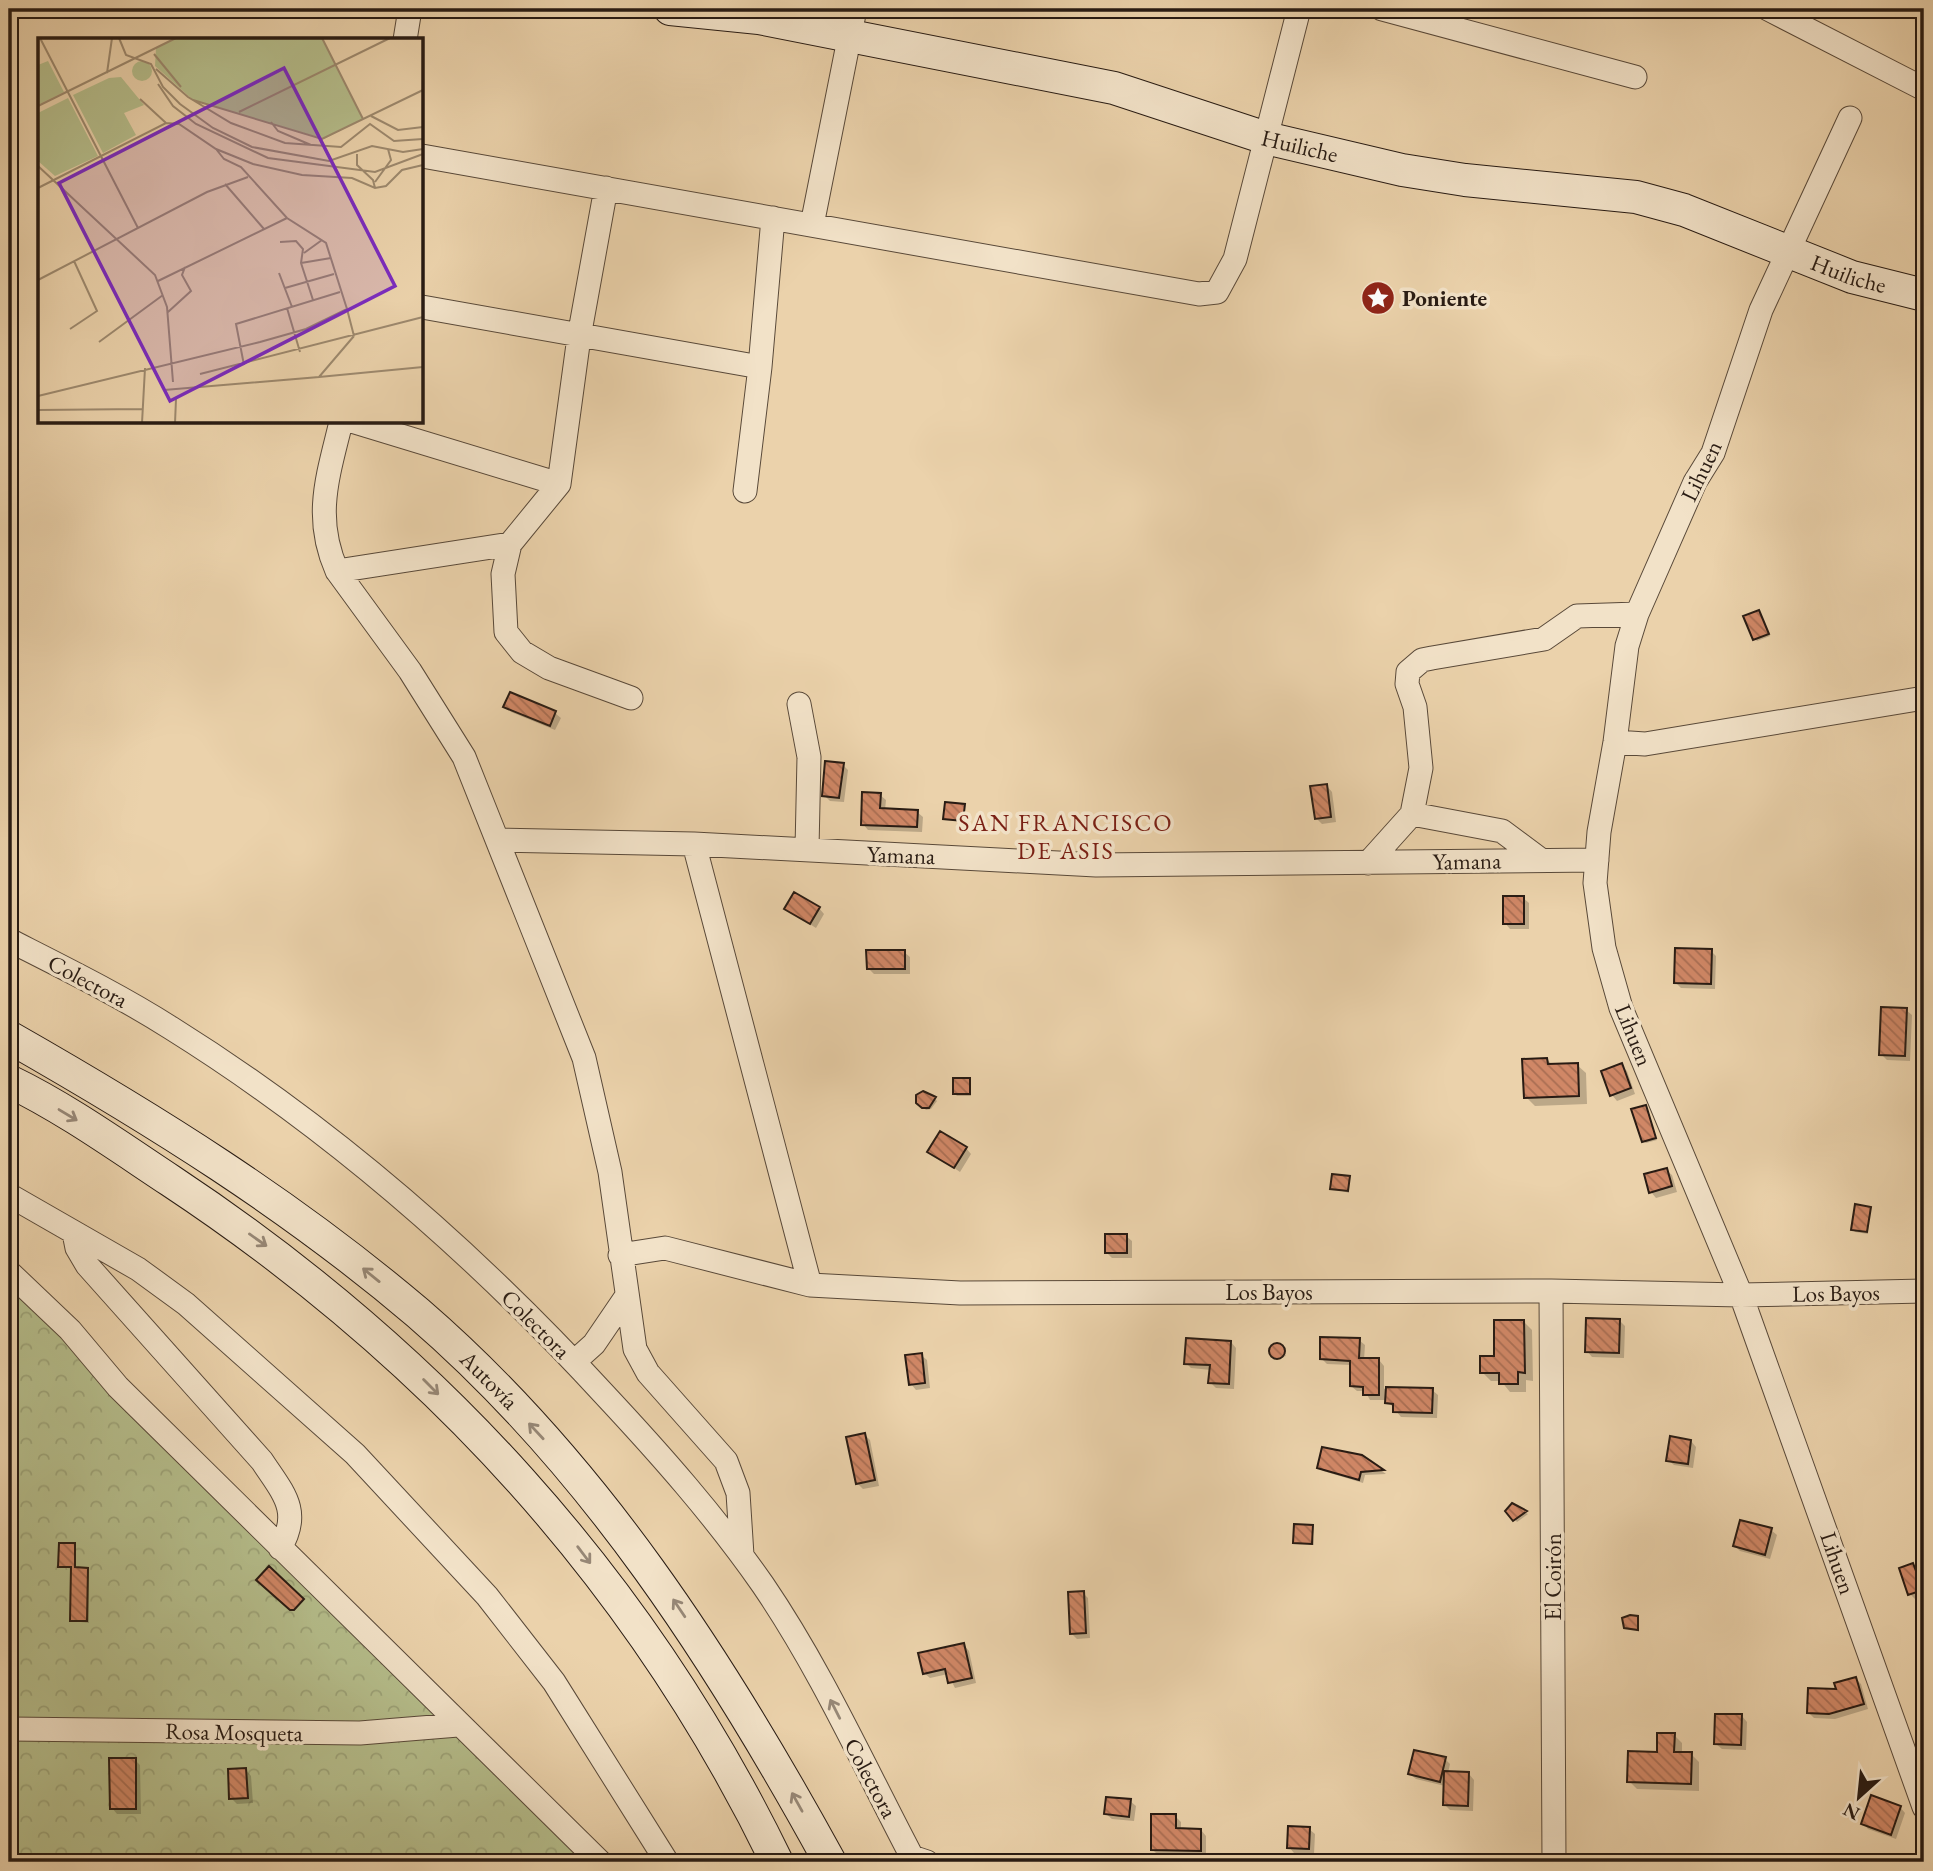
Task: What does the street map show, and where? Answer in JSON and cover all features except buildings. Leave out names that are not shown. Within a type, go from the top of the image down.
[{"type":"street","points":[[405,38],[410,9]]},
{"type":"street","name":"Huiliche","points":[[670,9],[759,18],[852,23],[1114,88],[1266,138],[1402,170],[1465,180],[1636,197],[1684,210],[1852,276],[1924,295]]},
{"type":"street","points":[[424,156],[1199,294],[1217,292],[1228,278],[1235,259],[1298,9]]},
{"type":"street","points":[[1382,9],[1635,77]]},
{"type":"street","points":[[1768,9],[1924,89]]},
{"type":"street","points":[[812,225],[852,23]]},
{"type":"street","name":"Lihuen","points":[[1850,118],[1761,310],[1713,453],[1695,482],[1637,614],[1627,646],[1597,860],[1597,911],[1621,1008],[1741,1295],[1924,1807]]},
{"type":"street","points":[[606,188],[579,337],[559,484],[510,544],[503,574],[506,632],[522,652],[549,668],[631,698]]},
{"type":"street","points":[[745,491],[760,368],[772,218]]},
{"type":"street","points":[[424,307],[760,368]]},
{"type":"street","points":[[341,424],[323,498],[324,533],[337,571],[449,729],[499,840],[584,1058],[610,1172],[635,1349],[648,1373],[726,1461],[738,1493],[742,1555]]},
{"type":"street","points":[[362,424],[559,484]]},
{"type":"street","points":[[337,571],[510,544]]},
{"type":"street","points":[[1368,863],[1412,814],[1421,768],[1415,707],[1407,684],[1408,672],[1422,660],[1544,639],[1577,616],[1637,614]]},
{"type":"street","points":[[1615,742],[1657,742],[1924,698]]},
{"type":"street","points":[[799,704],[809,757],[807,849]]},
{"type":"street","points":[[1412,814],[1502,831],[1541,860]]},
{"type":"street","name":"Yamana","points":[[499,840],[695,844],[1096,864],[1597,860]]},
{"type":"street","points":[[695,844],[810,1285]]},
{"type":"street","name":"Colectora","points":[[9,940],[113,993],[248,1078],[410,1205],[541,1327],[684,1482],[742,1555],[824,1689],[919,1859]]},
{"type":"street","name":"Autovía","points":[[9,1037],[172,1132],[331,1241],[420,1315],[497,1390],[552,1448],[676,1604],[739,1701],[830,1862]]},
{"type":"street","name":"Autovía","points":[[9,1081],[108,1139],[276,1253],[373,1332],[492,1447],[553,1514],[658,1653],[694,1708],[777,1862]]},
{"type":"street","points":[[9,1195],[138,1269],[186,1304],[324,1425],[409,1510],[487,1596],[554,1682],[667,1862]]},
{"type":"street","points":[[74,1233],[77,1248],[87,1265],[262,1461],[285,1496],[292,1519],[290,1532],[280,1548]]},
{"type":"street","name":"Los Bayos","points":[[620,1255],[665,1248],[810,1285],[960,1293],[1551,1292],[1741,1295],[1924,1291]]},
{"type":"street","points":[[9,1272],[49,1309],[118,1387],[600,1862]]},
{"type":"street","name":"El Coirón","points":[[1551,1292],[1554,1862]]},
{"type":"street","points":[[574,1362],[594,1344],[626,1297]]},
{"type":"street","name":"Rosa Mosqueta","points":[[9,1729],[360,1733],[458,1725]]},
{"type":"green space","points":[[9,1272],[600,1862],[9,1862]]},
{"type":"place","name":"Poniente","points":[[1378,298]]},
{"type":"district","name":"SAN FRANCISCO DE ASIS","points":[[1066,836]]}]
